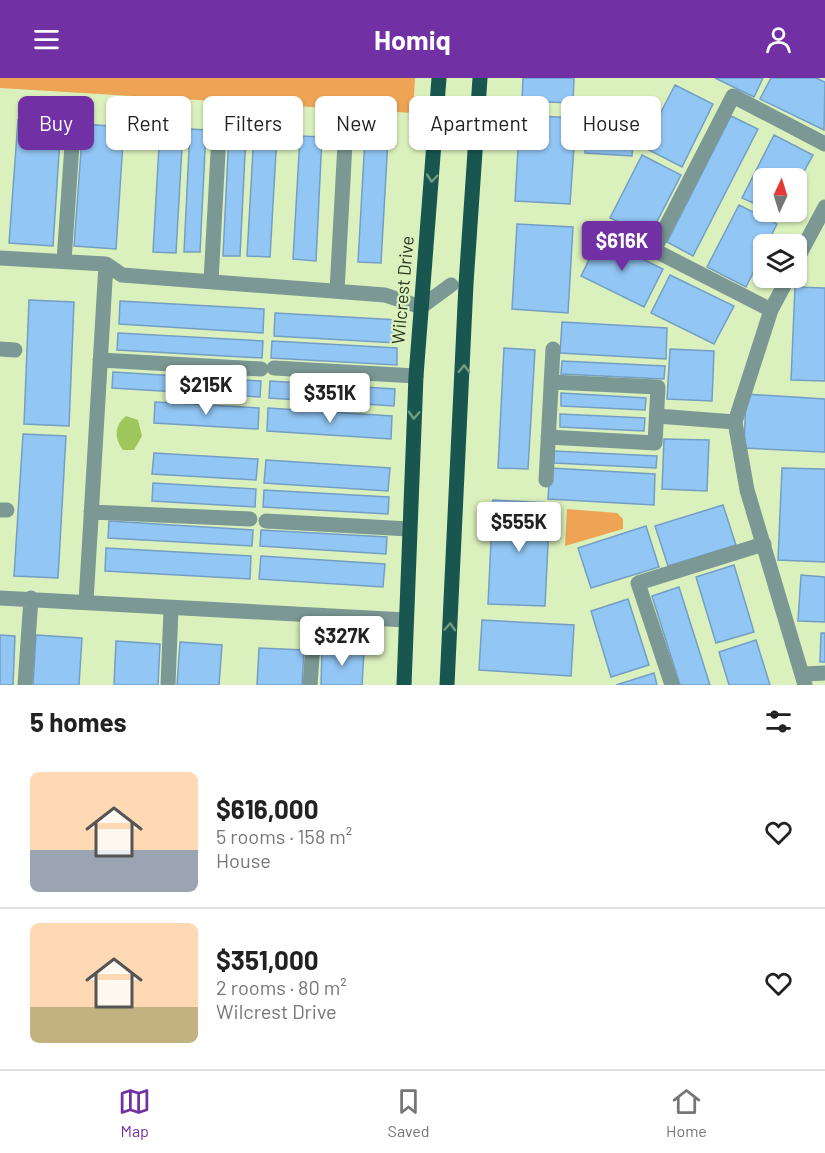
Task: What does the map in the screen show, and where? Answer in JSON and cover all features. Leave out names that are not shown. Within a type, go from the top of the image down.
[{"type":"main road","name":"Wilcrest Drive","points":[[404,685],[416,376],[439,78]]},
{"type":"main road","points":[[447,685],[464,380],[466,284],[480,78]]},
{"type":"lane","points":[[771,310],[654,250],[733,96],[825,144]]},
{"type":"lane","points":[[64,261],[72,150]]},
{"type":"lane","points":[[211,281],[218,150]]},
{"type":"lane","points":[[337,291],[345,150]]},
{"type":"lane","points":[[807,241],[825,207]]},
{"type":"lane","points":[[0,258],[106,264],[122,275],[385,295],[421,307],[451,285]]},
{"type":"lane","points":[[86,602],[106,264]]},
{"type":"lane","points":[[783,288],[771,310],[735,422],[741,465],[805,680],[825,673]]},
{"type":"lane","points":[[546,480],[553,349]]},
{"type":"lane","points":[[100,360],[416,376]]},
{"type":"lane","points":[[548,437],[655,443],[657,416],[658,387],[551,382]]},
{"type":"lane","points":[[657,416],[735,422]]},
{"type":"lane","points":[[91,512],[409,530]]},
{"type":"lane","points":[[672,685],[638,583],[764,544]]},
{"type":"lane","points":[[0,598],[406,620]]},
{"type":"lane","points":[[25,685],[31,598]]},
{"type":"lane","points":[[168,685],[171,609]]},
{"type":"lane","points":[[310,685],[315,616]]},
{"type":"shaded area","points":[[0,78],[415,78],[414,96],[409,96],[409,113],[397,112],[397,96],[315,96],[315,107],[303,106],[303,96],[203,96],[203,100],[191,100],[191,96],[132,96],[0,88]]},
{"type":"shaded area","points":[[126,416],[138,420],[142,436],[134,450],[123,450],[117,437],[117,428]]},
{"type":"shaded area","points":[[567,509],[617,513],[623,519],[623,529],[565,546]]},
{"type":"building","points":[[523,78],[574,78],[573,96],[561,96],[561,103],[549,102],[549,96],[522,96]]},
{"type":"building","points":[[715,78],[763,78],[754,97]]},
{"type":"building","points":[[771,78],[816,78],[825,82],[824,130],[760,99]]},
{"type":"building","points":[[675,85],[713,104],[682,167],[649,150],[661,150],[661,112]]},
{"type":"building","points":[[731,116],[758,129],[693,256],[667,242]]},
{"type":"building","points":[[549,117],[561,117],[561,150],[574,150],[570,204],[515,201],[518,150],[549,150]]},
{"type":"building","points":[[18,120],[18,150],[59,150],[53,246],[9,243]]},
{"type":"building","points":[[94,125],[106,126],[106,150],[122,150],[116,249],[74,246],[81,150],[94,150]]},
{"type":"building","points":[[191,129],[203,130],[203,150],[205,150],[200,252],[184,252]]},
{"type":"building","points":[[774,135],[813,155],[806,168],[757,168]]},
{"type":"building","points":[[303,136],[315,137],[315,150],[321,150],[316,261],[293,259],[299,150],[303,150]]},
{"type":"building","points":[[159,150],[182,150],[176,253],[153,252]]},
{"type":"building","points":[[228,150],[245,150],[240,256],[223,256]]},
{"type":"building","points":[[253,150],[276,150],[270,257],[247,256]]},
{"type":"building","points":[[364,150],[387,150],[381,263],[358,262]]},
{"type":"building","points":[[585,150],[632,150],[632,156],[585,153]]},
{"type":"building","points":[[642,155],[681,175],[649,237],[610,218]]},
{"type":"building","points":[[753,176],[753,203],[742,198]]},
{"type":"building","points":[[739,205],[753,212],[753,222],[777,224],[772,234],[753,234],[753,273],[746,287],[707,267]]},
{"type":"building","points":[[517,224],[573,227],[568,313],[512,309]]},
{"type":"building","points":[[600,238],[663,269],[644,307],[581,276]]},
{"type":"building","points":[[670,275],[734,306],[714,344],[651,313]]},
{"type":"building","points":[[795,288],[825,288],[825,381],[791,380]]},
{"type":"building","points":[[29,300],[74,302],[69,426],[24,424]]},
{"type":"building","points":[[120,301],[264,309],[263,333],[119,324]]},
{"type":"building","points":[[275,313],[399,320],[397,343],[274,336]]},
{"type":"building","points":[[562,322],[667,328],[666,359],[560,353]]},
{"type":"building","points":[[118,333],[263,341],[262,358],[117,350]]},
{"type":"building","points":[[272,341],[397,348],[397,365],[271,358]]},
{"type":"building","points":[[504,348],[535,350],[528,469],[498,468]]},
{"type":"building","points":[[670,349],[714,351],[712,401],[667,399]]},
{"type":"building","points":[[562,361],[665,366],[664,379],[561,374]]},
{"type":"building","points":[[113,372],[261,381],[260,397],[112,388]]},
{"type":"building","points":[[270,381],[395,389],[394,406],[269,398]]},
{"type":"building","points":[[561,393],[646,398],[645,410],[561,406]]},
{"type":"building","points":[[746,394],[825,399],[825,452],[744,448]]},
{"type":"building","points":[[155,402],[259,408],[258,429],[154,423]]},
{"type":"building","points":[[268,408],[392,416],[391,439],[267,431]]},
{"type":"building","points":[[560,414],[645,418],[644,431],[560,427]]},
{"type":"building","points":[[23,434],[66,436],[58,578],[14,576]]},
{"type":"building","points":[[664,439],[709,440],[707,491],[662,489]]},
{"type":"building","points":[[554,451],[657,456],[656,468],[554,463]]},
{"type":"building","points":[[154,453],[258,459],[256,480],[152,474]]},
{"type":"building","points":[[266,460],[390,468],[388,491],[264,483]]},
{"type":"building","points":[[550,468],[655,474],[654,505],[548,499]]},
{"type":"building","points":[[782,468],[825,469],[825,562],[778,560]]},
{"type":"building","points":[[153,483],[256,489],[255,507],[152,501]]},
{"type":"building","points":[[264,490],[389,497],[388,514],[263,507]]},
{"type":"building","points":[[493,500],[550,503],[545,606],[488,604]]},
{"type":"building","points":[[723,505],[736,545],[668,566],[655,526]]},
{"type":"building","points":[[109,521],[253,530],[252,546],[108,538]]},
{"type":"building","points":[[646,526],[659,567],[591,588],[578,548]]},
{"type":"building","points":[[261,530],[387,537],[386,554],[260,546]]},
{"type":"building","points":[[106,548],[251,556],[250,579],[105,571]]},
{"type":"building","points":[[261,556],[385,564],[383,587],[259,579]]},
{"type":"building","points":[[734,565],[754,632],[716,643],[696,577]]},
{"type":"building","points":[[801,575],[825,577],[825,622],[798,621]]},
{"type":"building","points":[[679,587],[710,685],[680,685],[652,596]]},
{"type":"building","points":[[628,599],[649,665],[611,677],[591,611]]},
{"type":"building","points":[[482,620],[574,625],[571,676],[479,670]]},
{"type":"building","points":[[821,633],[825,633],[825,662],[820,662]]},
{"type":"building","points":[[0,635],[15,636],[13,685],[0,685]]},
{"type":"building","points":[[36,635],[82,638],[79,685],[33,685]]},
{"type":"building","points":[[756,640],[770,685],[729,685],[719,652]]},
{"type":"building","points":[[116,641],[160,644],[158,685],[114,685]]},
{"type":"building","points":[[180,642],[222,645],[219,685],[177,685]]},
{"type":"building","points":[[259,648],[304,650],[302,685],[257,685]]},
{"type":"building","points":[[322,649],[364,651],[362,685],[321,685]]},
{"type":"building","points":[[654,673],[657,685],[616,685]]}]
